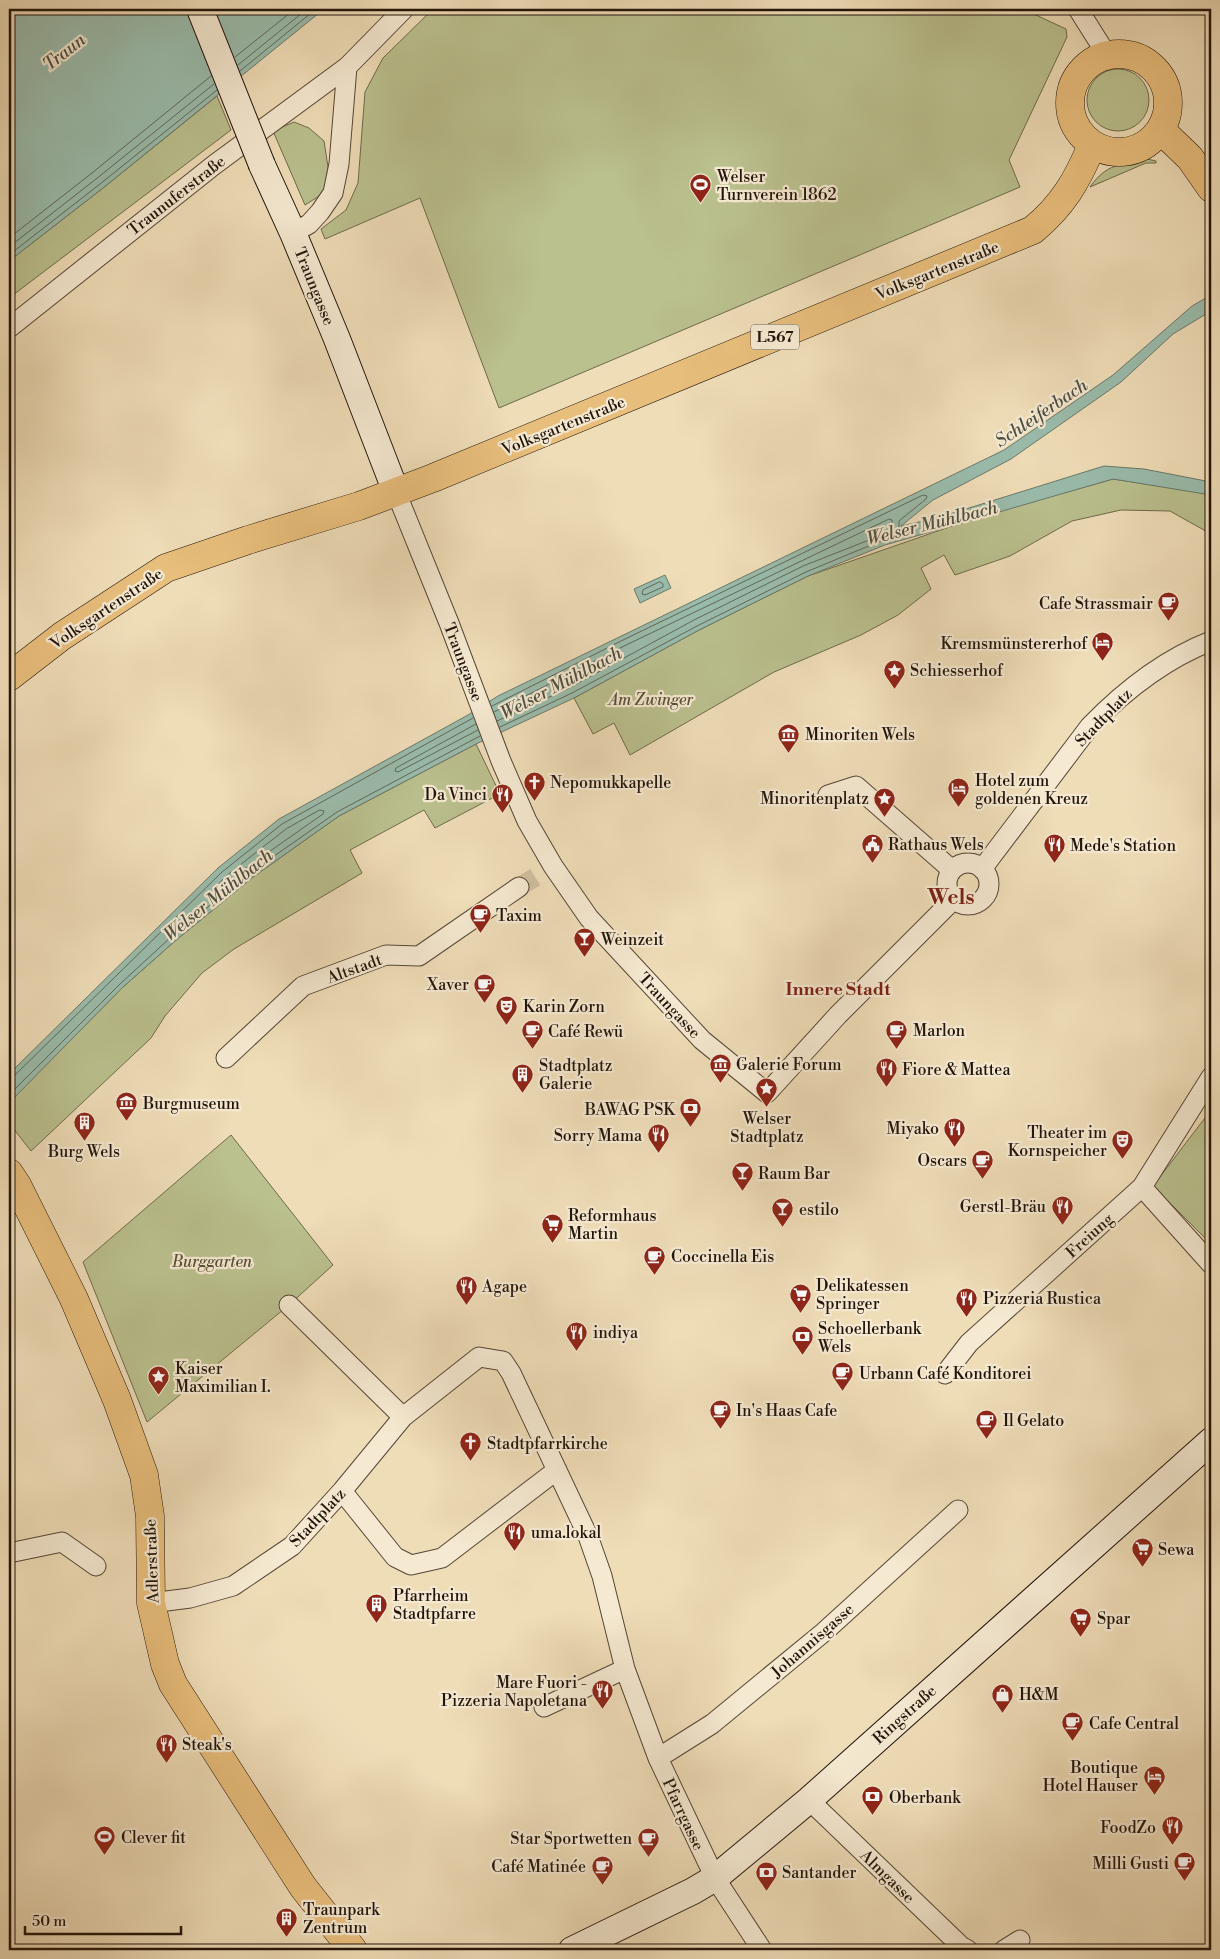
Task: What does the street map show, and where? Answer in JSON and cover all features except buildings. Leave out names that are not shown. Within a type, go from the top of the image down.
[{"type":"main road","name":"Traungasse","points":[[200,9],[262,165],[293,232],[396,492]]},
{"type":"main road","points":[[1106,55],[1136,56],[1149,63],[1159,74],[1166,87],[1168,101],[1167,116],[1161,130],[1150,141],[1137,149],[1114,152],[1106,151],[1092,144],[1080,134],[1072,119],[1069,103],[1072,87],[1079,73],[1092,62],[1106,55]]},
{"type":"main road","points":[[1161,130],[1190,158],[1211,188]]},
{"type":"main road","name":"Volksgartenstraße","points":[[9,677],[62,636],[166,568],[256,537],[359,506],[396,492],[518,444],[1033,230],[1051,215],[1062,201],[1080,173],[1092,144]]},
{"type":"main road","name":"Adlerstraße","points":[[11,1183],[74,1299],[117,1400],[144,1475],[150,1516],[151,1603],[165,1664],[174,1684],[303,1887],[353,1950]]},
{"type":"main road","name":"Ringstraße","points":[[572,1950],[693,1891],[715,1878],[809,1800],[1211,1441]]},
{"type":"street","name":"Traunuferstraße","points":[[9,328],[214,165],[347,67],[404,9]]},
{"type":"street","points":[[1078,9],[1106,55]]},
{"type":"street","points":[[293,232],[309,224],[320,212],[333,192],[339,164],[347,67]]},
{"type":"street","name":"Traungasse","points":[[396,492],[547,870],[702,1040],[767,1093],[838,1014],[954,899]]},
{"type":"street","name":"Stadtplatz","points":[[982,869],[1090,726],[1106,710],[1138,681],[1194,648],[1211,641]]},
{"type":"street","points":[[828,795],[856,786],[952,870]]},
{"type":"street","points":[[970,863],[982,869],[988,881],[985,895],[974,904],[967,905],[954,899],[947,888],[949,875],[952,870],[957,866],[970,863]]},
{"type":"street","name":"Altstadt","points":[[226,1058],[303,986],[386,955],[419,956],[519,887]]},
{"type":"street","name":"Freiung","points":[[945,1374],[969,1344],[1142,1187],[1211,1077]]},
{"type":"street","points":[[1142,1187],[1211,1264]]},
{"type":"street","points":[[289,1305],[404,1417]]},
{"type":"street","name":"Stadtplatz","points":[[151,1603],[190,1598],[233,1586],[292,1546],[342,1491],[404,1417],[479,1357]]},
{"type":"street","name":"Pfarrgasse","points":[[479,1357],[504,1361],[557,1470],[588,1536],[602,1576],[625,1669],[658,1758],[715,1878],[762,1950]]},
{"type":"street","points":[[342,1491],[395,1557],[411,1565],[442,1558],[557,1470]]},
{"type":"street","name":"Johannisgasse","points":[[658,1758],[712,1724],[824,1632],[958,1510]]},
{"type":"street","points":[[9,1553],[62,1542],[96,1566]]},
{"type":"street","points":[[544,1707],[625,1669]]},
{"type":"street","name":"Almgasse","points":[[809,1800],[961,1946],[968,1950]]},
{"type":"street","points":[[1004,1950],[1020,1940]]},
{"type":"green space","name":"Welser Turnverein 1862","points":[[433,9],[1023,9],[1066,29],[1067,37],[1009,160],[1020,187],[499,408],[420,198],[325,239],[321,229],[346,210],[358,183],[365,92],[383,58]]},
{"type":"green space","points":[[1118,69],[1130,71],[1140,78],[1147,88],[1149,100],[1147,112],[1140,122],[1130,129],[1118,131],[1106,129],[1096,122],[1089,112],[1087,100],[1089,88],[1096,78],[1106,71]]},
{"type":"green space","points":[[217,96],[231,130],[9,298],[9,261]]},
{"type":"green space","points":[[294,122],[309,128],[324,141],[328,167],[324,193],[305,205],[273,131]]},
{"type":"green space","points":[[1147,159],[1156,161],[1156,163],[1146,163],[1090,187],[1108,169]]},
{"type":"green space","name":"Am Zwinger","points":[[1113,479],[1211,494],[1211,534],[1170,511],[1121,510],[1072,521],[1010,556],[955,575],[944,555],[921,568],[931,589],[898,615],[861,635],[774,672],[630,755],[614,723],[593,734],[574,698],[699,630],[808,576],[981,516]]},
{"type":"green space","points":[[476,744],[500,794],[435,828],[424,810],[350,850],[362,873],[234,949],[202,973],[165,1016],[151,1038],[31,1151],[9,1123],[9,1102],[123,987],[175,941],[253,877],[339,816]]},
{"type":"green space","points":[[1211,1110],[1211,1231],[1205,1238],[1153,1186]]},
{"type":"green space","name":"Burggarten","points":[[231,1135],[333,1265],[289,1305],[147,1422],[83,1262]]},
{"type":"water","name":"Traun","points":[[9,9],[324,9],[103,188],[9,261]]},
{"type":"water","name":"Welser Mühlbach","points":[[1211,295],[1211,311],[1173,334],[1121,382],[1011,459],[933,500],[901,526],[937,518],[1104,466],[1144,469],[1211,482],[1211,495],[1113,479],[885,545],[808,576],[699,630],[574,698],[476,744],[339,816],[253,877],[175,941],[123,987],[9,1103],[9,1074],[218,868],[279,819],[468,715],[498,696],[1004,450],[1113,375],[1192,306]]},
{"type":"water","points":[[665,575],[671,588],[640,603],[634,589]]},
{"type":"tunnel","points":[[519,887],[542,873]]},
{"type":"place","name":"Welser Turnverein 1862","points":[[701,204]]},
{"type":"place","name":"Cafe Strassmair","points":[[1169,622]]},
{"type":"place","name":"Kremsmünstererhof","points":[[1103,662]]},
{"type":"place","name":"Schiesserhof","points":[[894,689]]},
{"type":"place","name":"Minoriten Wels","points":[[789,753]]},
{"type":"place","name":"Nepomukkapelle","points":[[534,801]]},
{"type":"place","name":"Hotel zum goldenen Kreuz","points":[[959,808]]},
{"type":"place","name":"Da Vinci","points":[[503,813]]},
{"type":"place","name":"Minoritenplatz","points":[[885,817]]},
{"type":"place","name":"Rathaus Wels","points":[[872,863]]},
{"type":"place","name":"Mede's Station","points":[[1054,864]]},
{"type":"place","name":"Taxim","points":[[480,934]]},
{"type":"place","name":"Weinzeit","points":[[585,958]]},
{"type":"place","name":"Xaver","points":[[485,1003]]},
{"type":"place","name":"Karin Zorn","points":[[507,1025]]},
{"type":"place","name":"Marlon","points":[[897,1049]]},
{"type":"place","name":"Café Rewü","points":[[532,1050]]},
{"type":"place","name":"Galerie Forum","points":[[720,1083]]},
{"type":"place","name":"Fiore & Mattea","points":[[886,1088]]},
{"type":"place","name":"Stadtplatz Galerie","points":[[523,1093]]},
{"type":"place","name":"Welser Stadtplatz","points":[[767,1108]]},
{"type":"place","name":"Burgmuseum","points":[[127,1122]]},
{"type":"place","name":"BAWAG PSK","points":[[691,1128]]},
{"type":"place","name":"Burg Wels","points":[[84,1141]]},
{"type":"place","name":"Miyako","points":[[955,1147]]},
{"type":"place","name":"Sorry Mama","points":[[658,1154]]},
{"type":"place","name":"Theater im Kornspeicher","points":[[1123,1160]]},
{"type":"place","name":"Oscars","points":[[983,1179]]},
{"type":"place","name":"Raum Bar","points":[[742,1192]]},
{"type":"place","name":"Gerstl-Bräu","points":[[1062,1225]]},
{"type":"place","name":"estilo","points":[[783,1228]]},
{"type":"place","name":"Reformhaus Martin","points":[[552,1243]]},
{"type":"place","name":"Coccinella Eis","points":[[655,1275]]},
{"type":"place","name":"Agape","points":[[466,1305]]},
{"type":"place","name":"Delikatessen Springer","points":[[800,1313]]},
{"type":"place","name":"Pizzeria Rustica","points":[[967,1317]]},
{"type":"place","name":"indiya","points":[[577,1351]]},
{"type":"place","name":"Schoellerbank Wels","points":[[802,1356]]},
{"type":"place","name":"Urbann Café Konditorei","points":[[843,1392]]},
{"type":"place","name":"Kaiser Maximilian I.","points":[[159,1396]]},
{"type":"place","name":"In's Haas Cafe","points":[[720,1429]]},
{"type":"place","name":"Il Gelato","points":[[987,1439]]},
{"type":"place","name":"Stadtpfarrkirche","points":[[471,1462]]},
{"type":"place","name":"uma.lokal","points":[[515,1551]]},
{"type":"place","name":"Sewa","points":[[1142,1568]]},
{"type":"place","name":"Pfarrheim Stadtpfarre","points":[[377,1623]]},
{"type":"place","name":"Spar","points":[[1081,1637]]},
{"type":"place","name":"Mare Fuori - Pizzeria Napoletana","points":[[603,1710]]},
{"type":"place","name":"H&M","points":[[1003,1713]]},
{"type":"place","name":"Cafe Central","points":[[1073,1742]]},
{"type":"place","name":"Steak's","points":[[166,1763]]},
{"type":"place","name":"Boutique Hotel Hauser","points":[[1154,1795]]},
{"type":"place","name":"Oberbank","points":[[873,1816]]},
{"type":"place","name":"FoodZo","points":[[1172,1846]]},
{"type":"place","name":"Clever fit","points":[[105,1856]]},
{"type":"place","name":"Star Sportwetten","points":[[648,1857]]},
{"type":"place","name":"Milli Gusti","points":[[1185,1882]]},
{"type":"place","name":"Café Matinée","points":[[602,1885]]},
{"type":"place","name":"Santander","points":[[766,1891]]},
{"type":"place","name":"Traunpark Zentrum","points":[[287,1937]]},
{"type":"district","name":"Wels","points":[[951,897]]},
{"type":"district","name":"Innere Stadt","points":[[838,989]]},
{"type":"water label","name":"Schleiferbach","points":[[1041,413]]}]
